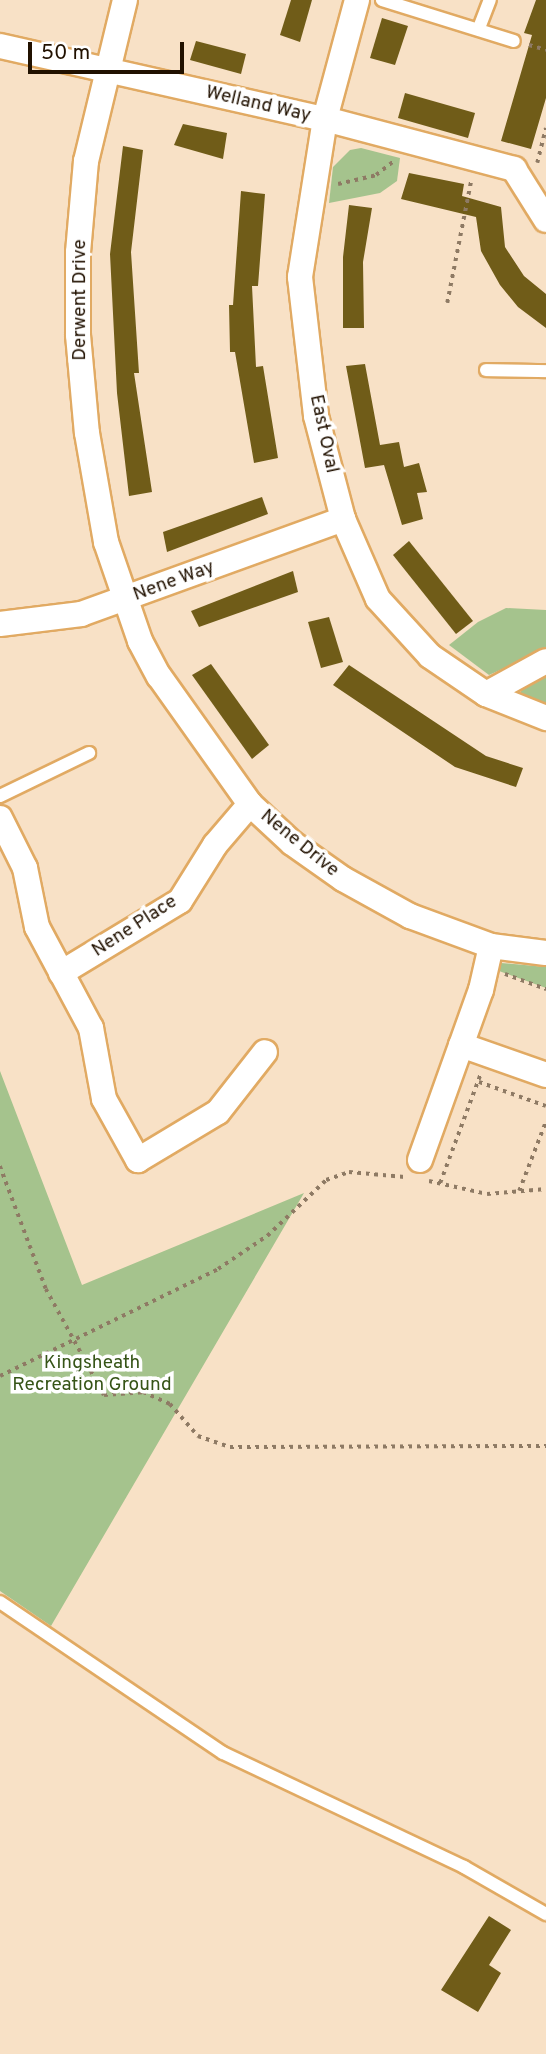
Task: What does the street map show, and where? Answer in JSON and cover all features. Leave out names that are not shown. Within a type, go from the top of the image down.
[{"type":"street","name":"Derwent Drive","points":[[125,0],[86,161],[78,252],[78,335],[95,483],[106,542],[125,600]]},
{"type":"street","name":"East Oval","points":[[356,0],[325,119],[300,277],[316,416],[343,519],[378,599],[429,656],[486,694],[546,718]]},
{"type":"street","name":"Welland Way","points":[[0,46],[325,119],[476,158],[514,169],[531,191]]},
{"type":"street","points":[[531,191],[546,220]]},
{"type":"street","name":"Nene Way","points":[[0,624],[48,620],[125,600],[343,519]]},
{"type":"street","name":"Nene Drive","points":[[125,600],[159,676],[250,804],[292,843],[343,879],[488,957],[546,953]]},
{"type":"street","points":[[486,694],[546,661]]},
{"type":"street","name":"Nene Place","points":[[61,973],[180,901],[215,845],[250,804]]},
{"type":"street","points":[[0,818],[25,869],[37,926],[91,1028],[104,1098],[138,1160],[218,1112],[265,1052]]},
{"type":"street","points":[[417,1169],[452,1072],[488,957]]},
{"type":"street","points":[[461,1045],[546,1075]]},
{"type":"lane","points":[[382,0],[480,28],[514,41]]},
{"type":"lane","points":[[480,28],[490,0]]},
{"type":"lane","points":[[486,370],[546,371]]},
{"type":"lane","points":[[0,796],[89,753]]},
{"type":"lane","points":[[0,1602],[223,1753],[464,1867],[546,1914]]},
{"type":"path","points":[[531,191],[546,128]]},
{"type":"path","points":[[312,201],[329,205],[333,184],[376,176],[395,160],[402,139]]},
{"type":"path","points":[[447,303],[476,158]]},
{"type":"path","points":[[488,957],[546,989]]},
{"type":"path","points":[[440,1183],[488,1055]]},
{"type":"path","points":[[452,1072],[546,1106]]},
{"type":"path","points":[[519,1191],[546,1121]]},
{"type":"path","points":[[0,1166],[46,1289],[104,1395],[143,1392],[170,1404],[198,1436],[229,1447],[546,1446]]},
{"type":"path","points":[[0,1376],[218,1269],[267,1236],[326,1180],[349,1172],[417,1169],[440,1183],[487,1194],[546,1189]]},
{"type":"green space","points":[[361,148],[400,158],[397,181],[380,193],[329,203],[333,167],[350,150]]},
{"type":"green space","points":[[506,608],[546,610],[546,649],[489,675],[449,645],[478,622]]},
{"type":"green space","points":[[546,672],[546,709],[521,702],[521,686]]},
{"type":"green space","points":[[501,963],[546,967],[546,988],[499,971]]},
{"type":"green space","name":"Kingsheath Recreation Ground","points":[[0,1071],[82,1285],[304,1193],[51,1626],[0,1591]]},
{"type":"building","points":[[291,0],[312,0],[300,42],[280,35]]},
{"type":"building","points":[[536,0],[546,0],[546,98],[531,149],[501,141],[532,35],[524,33]]},
{"type":"building","points":[[382,18],[408,26],[395,65],[370,58]]},
{"type":"building","points":[[196,41],[246,54],[241,74],[190,60]]},
{"type":"building","points":[[405,93],[475,113],[468,138],[398,118]]},
{"type":"building","points":[[183,124],[227,133],[223,159],[174,145]]},
{"type":"building","points":[[123,146],[143,150],[131,252],[139,373],[134,373],[152,492],[129,496],[117,393],[110,254]]},
{"type":"building","points":[[409,173],[464,184],[462,196],[501,207],[505,247],[524,276],[546,294],[546,328],[518,307],[500,285],[481,251],[476,217],[401,199]]},
{"type":"building","points":[[241,191],[265,194],[258,286],[252,286],[256,367],[263,366],[278,458],[254,463],[235,352],[230,352],[229,305],[233,305]]},
{"type":"building","points":[[349,205],[372,208],[363,262],[364,328],[343,328],[343,257]]},
{"type":"building","points":[[365,364],[380,445],[399,442],[404,467],[419,463],[427,492],[417,493],[423,519],[402,525],[384,465],[365,468],[346,366]]},
{"type":"building","points":[[262,497],[268,514],[167,552],[163,532]]},
{"type":"building","points":[[409,541],[473,621],[456,634],[393,555]]},
{"type":"building","points":[[293,571],[298,592],[199,627],[191,611]]},
{"type":"building","points":[[329,617],[343,662],[321,668],[308,622]]},
{"type":"building","points":[[211,664],[269,745],[252,759],[192,675]]},
{"type":"building","points":[[349,665],[486,756],[523,768],[516,787],[455,767],[333,685]]},
{"type":"building","points":[[489,1916],[511,1930],[489,1965],[501,1973],[478,2012],[441,1990]]}]
